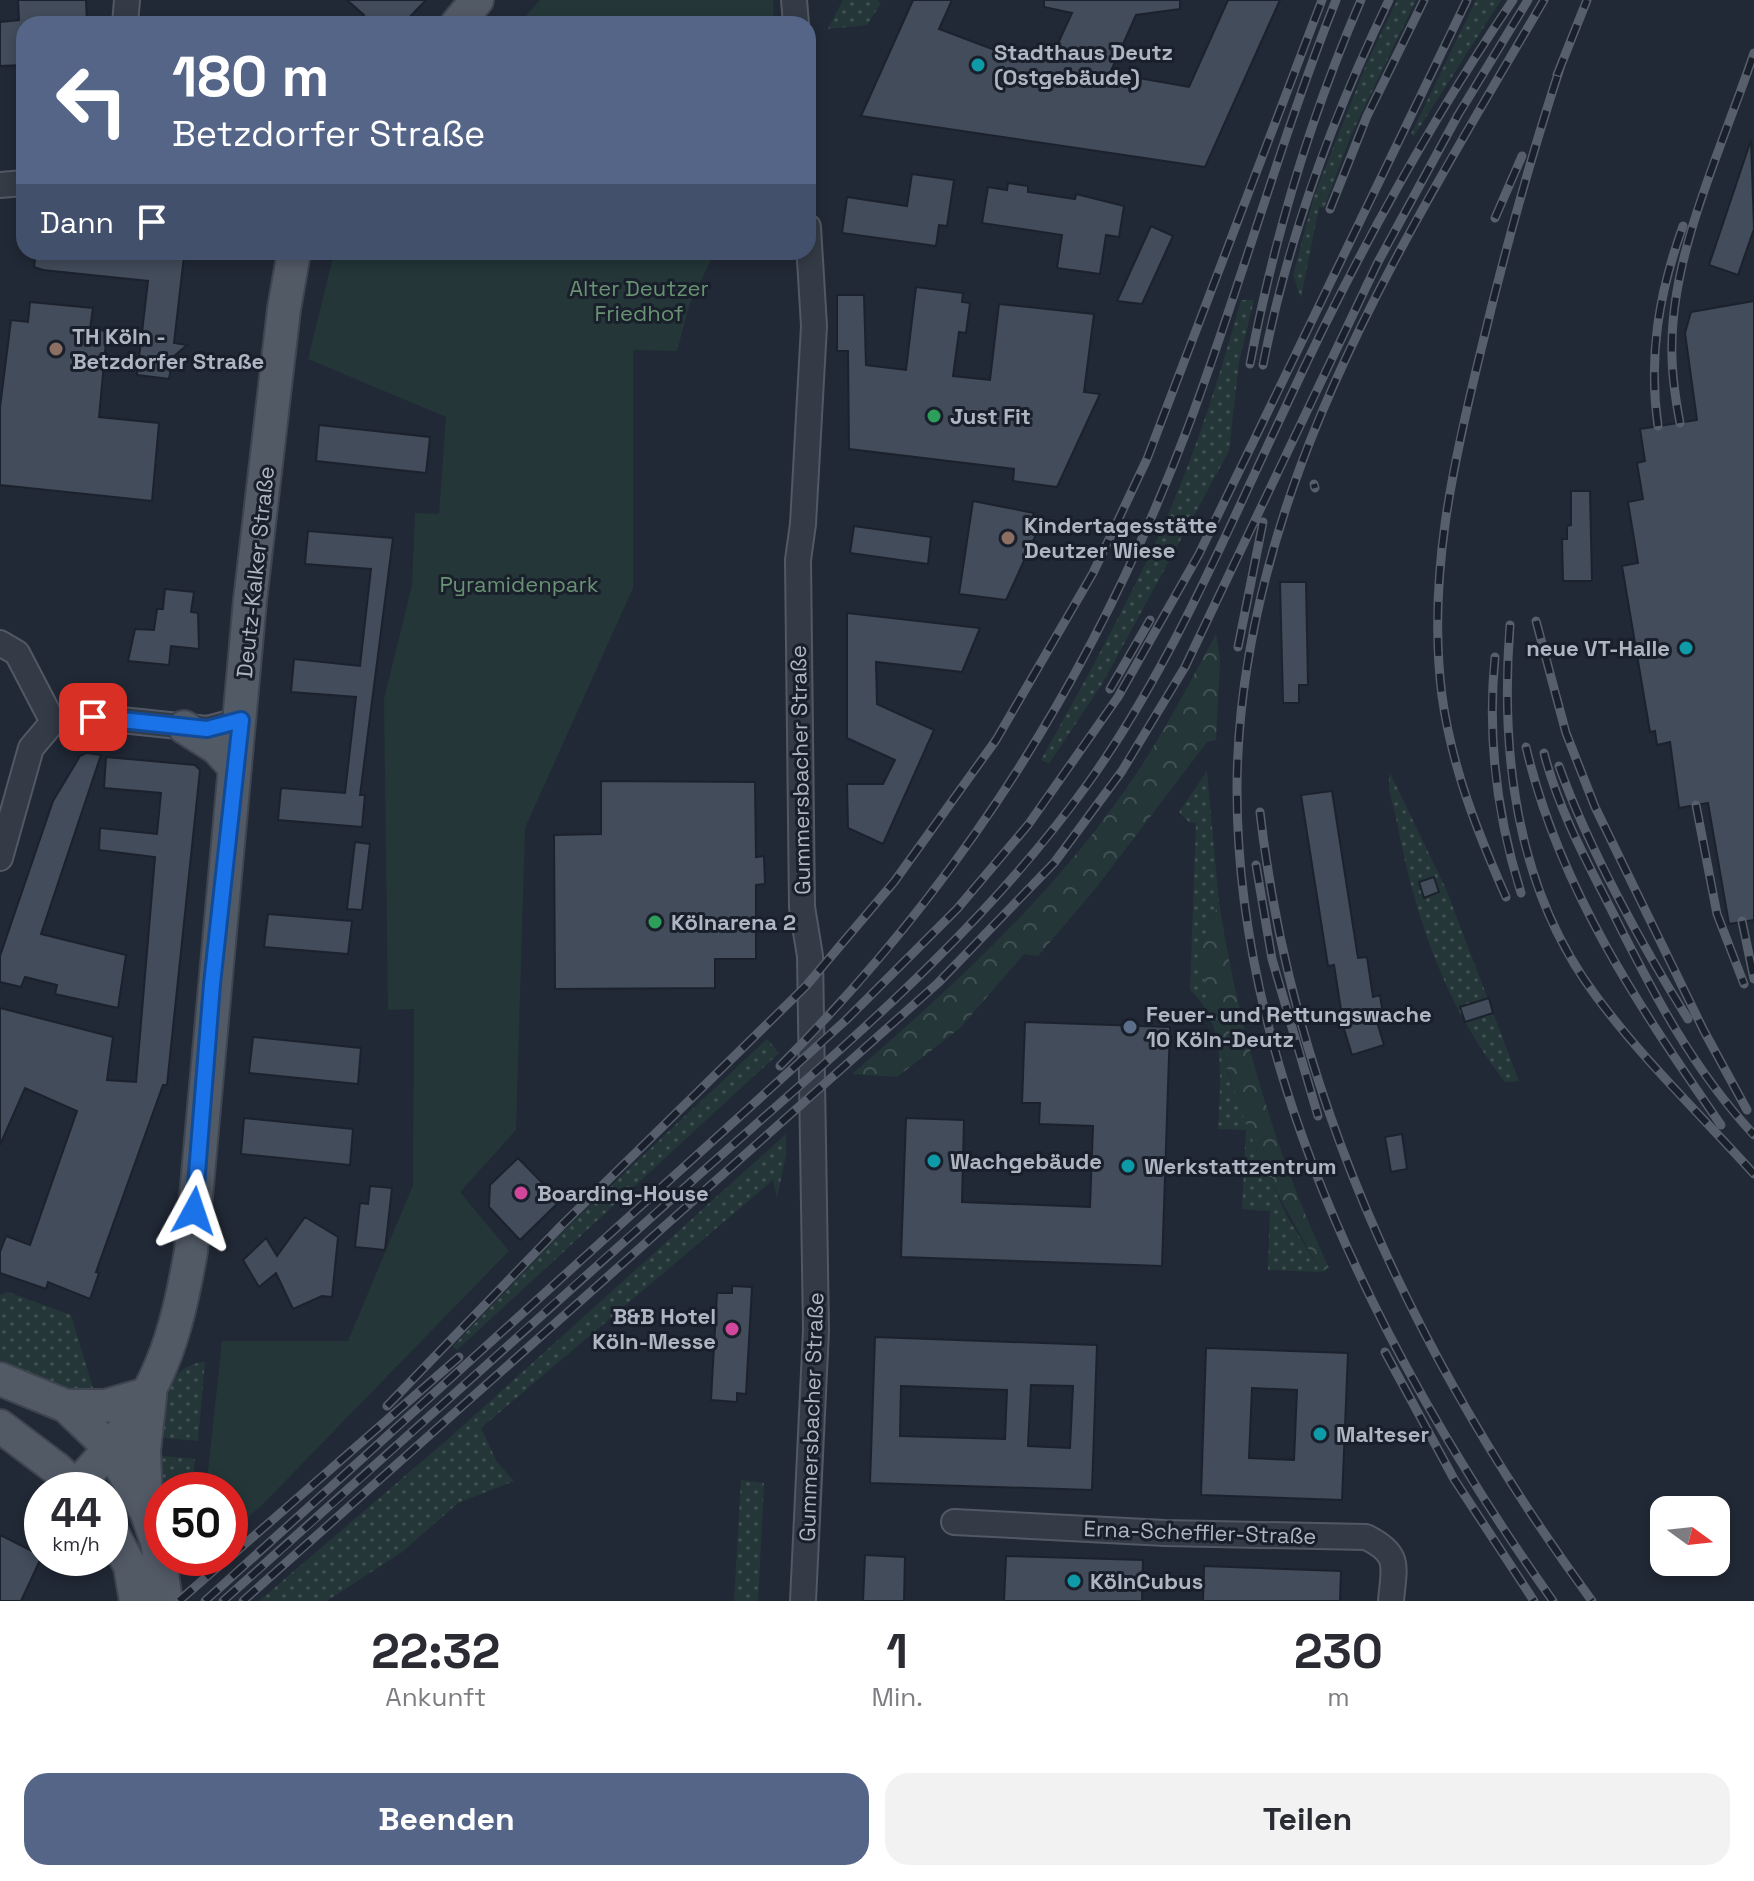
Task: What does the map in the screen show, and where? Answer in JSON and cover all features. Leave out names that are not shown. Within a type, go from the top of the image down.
[{"type":"main road","name":"Deutz-Kalker Straße","points":[[90,1472],[150,1393],[174,1336],[191,1251],[212,984],[271,414],[293,260]]},
{"type":"main road","points":[[184,727],[217,748],[235,768]]},
{"type":"main road","points":[[0,1379],[66,1406],[110,1448],[144,1508]]},
{"type":"main road","points":[[66,1406],[105,1406],[150,1393],[145,1472]]},
{"type":"main road","points":[[0,1426],[56,1472]]},
{"type":"main road","points":[[128,1562],[136,1601]]},
{"type":"main road","points":[[162,1576],[166,1601]]},
{"type":"street","name":"Gummersbacher Straße","points":[[803,1601],[816,1330],[810,956],[802,907],[798,560],[803,524],[814,326],[810,260]]},
{"type":"street","points":[[0,643],[17,653],[53,722]]},
{"type":"street","points":[[0,858],[31,748],[53,722],[93,717],[207,729],[241,720]]},
{"type":"street","name":"Erna-Scheffler-Straße","points":[[954,1522],[1165,1533],[1366,1537],[1388,1547],[1394,1560],[1391,1601]]},
{"type":"green space","points":[[540,0],[773,0],[774,16],[526,16]]},
{"type":"green space","points":[[843,0],[877,0],[881,3],[867,25],[828,29]]},
{"type":"green space","points":[[1397,0],[1416,0],[1351,135],[1324,208],[1319,207],[1301,298],[1293,275],[1314,196],[1366,65]]},
{"type":"green space","points":[[1476,0],[1501,0],[1414,136],[1411,134]]},
{"type":"green space","name":"Pyramidenpark","points":[[332,260],[711,260],[690,303],[677,351],[633,350],[633,588],[525,828],[516,1130],[460,1192],[509,1251],[248,1518],[248,1472],[208,1472],[222,1341],[348,1341],[413,1185],[414,1009],[388,1010],[384,699],[412,585],[415,513],[439,514],[446,417],[308,359]]},
{"type":"green space","points":[[1241,300],[1254,300],[1239,362],[1229,451],[1102,684],[1049,764],[1041,760],[1145,565],[1183,479]]},
{"type":"green space","points":[[1216,634],[1220,659],[1216,740],[1207,742],[1096,888],[1038,956],[1024,954],[960,1028],[897,1077],[852,1074],[1006,932],[1076,855],[1149,754]]},
{"type":"green space","points":[[1207,771],[1219,903],[1198,953],[1209,1002],[1227,1070],[1256,1149],[1287,1216],[1321,1272],[1268,1270],[1270,1211],[1242,1209],[1246,1130],[1218,1129],[1220,1074],[1216,1037],[1211,1020],[1190,990],[1196,823],[1189,822],[1179,812]]},
{"type":"green space","points":[[1390,773],[1446,889],[1519,1081],[1505,1082],[1484,1053],[1465,1022],[1435,959],[1404,858],[1390,791]]},
{"type":"green space","points":[[1219,903],[1248,1044],[1292,1180],[1329,1268],[1321,1272],[1265,1171],[1216,1034],[1198,953]]},
{"type":"green space","points":[[767,1039],[779,1053],[457,1350],[453,1346],[565,1229]]},
{"type":"green space","points":[[786,1134],[786,1155],[777,1198],[773,1180],[481,1428],[497,1462],[514,1481],[458,1503],[402,1552],[327,1601],[259,1601],[447,1440]]},
{"type":"green space","points":[[8,1292],[71,1315],[97,1401],[0,1367],[0,1295]]},
{"type":"green space","points":[[205,1362],[198,1441],[154,1437],[163,1401],[174,1379],[182,1370]]},
{"type":"green space","points":[[152,1455],[195,1459],[194,1472],[154,1472]]},
{"type":"green space","points":[[741,1480],[764,1483],[758,1601],[734,1601]]},
{"type":"building","points":[[18,0],[86,0],[87,16],[19,16]]},
{"type":"building","points":[[347,0],[426,0],[411,16],[364,15]]},
{"type":"building","points":[[913,0],[952,0],[939,29],[1000,52],[1050,61],[1072,13],[1044,7],[1044,0],[1180,0],[1180,9],[1136,15],[1110,73],[1189,87],[1228,0],[1280,0],[1205,167],[861,116]]},
{"type":"building","points":[[16,20],[16,65],[0,66],[0,22]]},
{"type":"building","points":[[1751,140],[1754,229],[1738,275],[1709,265]]},
{"type":"building","points":[[912,174],[954,180],[947,226],[939,225],[936,246],[842,233],[847,197],[907,206]]},
{"type":"building","points":[[1008,183],[1028,186],[1028,192],[1075,199],[1076,194],[1124,206],[1119,237],[1106,235],[1100,274],[1057,268],[1062,235],[982,223],[988,187],[1007,190]]},
{"type":"building","points":[[1151,226],[1173,236],[1142,304],[1117,301]]},
{"type":"building","points":[[35,260],[184,260],[174,343],[187,345],[173,357],[169,379],[137,375],[148,281],[34,267]]},
{"type":"building","points":[[916,287],[963,293],[962,302],[970,303],[966,333],[959,332],[953,376],[990,380],[999,304],[1094,314],[1084,392],[1100,394],[1057,487],[1013,481],[1014,469],[849,449],[848,351],[837,351],[837,295],[864,295],[866,365],[906,370]]},
{"type":"building","name":"neue VT-Halle","points":[[1754,301],[1754,920],[1729,924],[1708,803],[1679,808],[1670,742],[1657,745],[1655,731],[1650,732],[1622,566],[1638,563],[1628,502],[1643,499],[1637,463],[1645,461],[1640,429],[1697,420],[1685,333],[1691,312]]},
{"type":"building","points":[[30,302],[93,308],[90,329],[107,331],[99,417],[159,423],[152,501],[0,485],[0,407],[11,320],[28,322]]},
{"type":"building","points":[[319,425],[430,437],[426,473],[316,461]]},
{"type":"building","points":[[1571,491],[1590,491],[1592,581],[1563,581],[1562,539],[1567,539],[1567,526],[1571,525]]},
{"type":"building","points":[[973,501],[1034,513],[1027,527],[1039,528],[1006,600],[959,594]]},
{"type":"building","points":[[854,526],[931,537],[928,564],[850,553]]},
{"type":"building","points":[[308,531],[393,538],[360,795],[365,795],[362,827],[278,820],[281,788],[345,793],[356,697],[291,692],[294,659],[360,666],[371,569],[305,564]]},
{"type":"building","points":[[1280,582],[1306,582],[1308,685],[1299,685],[1299,703],[1283,703]]},
{"type":"building","points":[[165,589],[194,592],[191,612],[198,613],[199,649],[171,646],[169,665],[128,661],[135,629],[154,630],[157,609],[163,609]]},
{"type":"building","points":[[847,613],[980,628],[962,672],[876,662],[877,704],[934,730],[883,844],[848,828],[847,784],[883,784],[895,760],[847,738]]},
{"type":"building","points":[[86,753],[101,755],[41,934],[126,955],[118,1008],[55,994],[57,985],[25,977],[21,987],[0,982],[0,956],[53,801],[80,756]]},
{"type":"building","points":[[106,757],[195,765],[200,770],[167,1085],[163,1085],[96,1272],[99,1273],[90,1299],[48,1282],[46,1289],[0,1273],[0,1252],[6,1236],[30,1245],[77,1111],[25,1088],[0,1145],[0,1008],[113,1037],[107,1080],[136,1082],[155,857],[99,850],[100,828],[157,834],[161,793],[104,788]]},
{"type":"building","name":"Kölnarena 2","points":[[601,781],[755,782],[756,857],[764,856],[765,884],[756,885],[756,959],[715,959],[715,988],[555,989],[554,835],[601,834]]},
{"type":"building","points":[[1332,791],[1358,958],[1367,957],[1373,997],[1380,995],[1383,1014],[1375,1015],[1384,1045],[1352,1055],[1344,1029],[1334,965],[1328,966],[1301,795]]},
{"type":"building","points":[[355,842],[370,844],[362,910],[347,909]]},
{"type":"building","points":[[1434,877],[1439,892],[1424,898],[1419,882]]},
{"type":"building","points":[[268,914],[352,921],[348,954],[264,947]]},
{"type":"building","points":[[1489,998],[1493,1013],[1465,1022],[1460,1007]]},
{"type":"building","name":"Werkstattzentrum","points":[[1025,1022],[1170,1027],[1162,1266],[901,1257],[906,1118],[964,1120],[962,1202],[1090,1207],[1093,1126],[1039,1124],[1040,1103],[1022,1103]]},
{"type":"building","points":[[253,1037],[361,1048],[358,1084],[249,1073]]},
{"type":"building","points":[[244,1118],[353,1129],[350,1165],[241,1154]]},
{"type":"building","points":[[1402,1134],[1407,1169],[1391,1172],[1385,1137]]},
{"type":"building","name":"Boarding-House","points":[[518,1158],[560,1201],[520,1240],[489,1207],[490,1185]]},
{"type":"building","points":[[370,1186],[392,1188],[385,1250],[355,1247],[360,1203],[368,1204]]},
{"type":"building","points":[[305,1217],[338,1237],[332,1297],[322,1296],[293,1309],[276,1273],[259,1287],[243,1260],[266,1238],[277,1256]]},
{"type":"building","name":"B&B Hotel Köln-Messe","points":[[732,1286],[752,1287],[746,1394],[737,1393],[737,1402],[711,1400],[717,1293],[732,1293]]},
{"type":"building","points":[[875,1337],[1097,1345],[1092,1490],[870,1483]],"holes":[[[1031,1385],[1073,1386],[1070,1448],[1028,1446]],[[901,1386],[1007,1390],[1005,1439],[900,1436]]]},
{"type":"building","name":"Malteser","points":[[1206,1348],[1348,1353],[1342,1500],[1201,1495]],"holes":[[[1252,1388],[1297,1390],[1294,1460],[1249,1458]]]},
{"type":"building","points":[[0,1535],[24,1547],[24,1576],[33,1576],[21,1601],[0,1601]]},
{"type":"building","points":[[865,1555],[905,1557],[904,1601],[863,1601]]},
{"type":"building","name":"KölnCubus","points":[[1006,1556],[1143,1560],[1142,1601],[1004,1601]]},
{"type":"building","name":"KölnCubus","points":[[1204,1566],[1341,1571],[1340,1601],[1203,1601]]},
{"type":"railway","points":[[387,1406],[561,1226],[806,986],[894,882],[996,740],[1093,573],[1147,459],[1322,0]]},
{"type":"railway","points":[[780,1066],[847,995],[966,847],[1067,688],[1111,604],[1152,517],[1188,427],[1336,0]]},
{"type":"railway","points":[[1250,364],[1270,270],[1295,179],[1361,0]]},
{"type":"railway","points":[[1263,365],[1285,271],[1314,179],[1349,89],[1389,0]]},
{"type":"railway","points":[[1330,209],[1367,116],[1424,0]]},
{"type":"railway","points":[[205,1601],[846,1020],[957,909],[1028,825],[1118,697],[1199,554],[1467,0]]},
{"type":"railway","points":[[223,1601],[898,996],[949,946],[1045,840],[1089,782],[1147,691],[1197,596],[1365,247],[1450,97],[1513,0]]},
{"type":"railway","points":[[243,1601],[938,983],[1054,863],[1122,771],[1185,667],[1378,262],[1458,115],[1528,0]]},
{"type":"railway","points":[[1544,0],[1406,239],[1343,363],[1316,426],[1280,526],[1260,600],[1241,713],[1237,790],[1244,898],[1263,1006],[1294,1113],[1334,1217],[1381,1319],[1435,1418],[1553,1601]]},
{"type":"railway","points":[[1557,75],[1587,0]]},
{"type":"railway","points":[[1680,423],[1672,353],[1681,270],[1702,196],[1754,53]]},
{"type":"railway","points":[[1506,897],[1467,799],[1446,723],[1438,652],[1440,565],[1452,478],[1471,393],[1518,207],[1561,65]]},
{"type":"railway","points":[[1495,218],[1522,156]]},
{"type":"railway","points":[[1658,426],[1654,374],[1658,324],[1683,226]]},
{"type":"railway","points":[[1314,484],[1315,488]]},
{"type":"railway","points":[[1238,647],[1263,522]]},
{"type":"railway","points":[[1110,689],[1150,620]]},
{"type":"railway","points":[[1536,621],[1566,733],[1595,807],[1704,1031],[1747,1110]]},
{"type":"railway","points":[[1510,625],[1508,722],[1512,771],[1519,819],[1547,911],[1569,955],[1614,1020],[1754,1174]]},
{"type":"railway","points":[[1495,657],[1492,717],[1496,776],[1506,835],[1521,893]]},
{"type":"railway","points":[[1526,747],[1540,799],[1559,849],[1605,945],[1721,1125]]},
{"type":"railway","points":[[1544,753],[1574,836],[1660,1002],[1712,1084],[1754,1135]]},
{"type":"railway","points":[[1559,766],[1617,896],[1688,1019]]},
{"type":"railway","points":[[1696,805],[1717,914],[1744,984]]},
{"type":"railway","points":[[1260,812],[1277,920],[1302,1025],[1334,1128],[1374,1228],[1421,1325],[1473,1420],[1530,1512],[1592,1601]]},
{"type":"railway","points":[[1256,865],[1272,959],[1318,1116]]},
{"type":"railway","points":[[1742,921],[1754,979]]},
{"type":"railway","points":[[1385,1352],[1454,1479],[1534,1601]]},
{"type":"railway","points":[[248,1541],[459,1357]]},
{"type":"railway","points":[[179,1601],[207,1576]]},
{"type":"place","name":"Stadthaus Deutz (Ostgebäude)","points":[[978,65]]},
{"type":"place","name":"TH Köln - Betzdorfer Straße","points":[[56,349]]},
{"type":"place","name":"Just Fit","points":[[934,416]]},
{"type":"place","name":"Kindertagesstätte Deutzer Wiese","points":[[1008,538]]},
{"type":"place","name":"neue VT-Halle","points":[[1686,648]]},
{"type":"place","name":"Kölnarena 2","points":[[655,922]]},
{"type":"place","name":"Feuer- und Rettungswache 10 Köln-Deutz","points":[[1130,1027]]},
{"type":"place","name":"Wachgebäude","points":[[934,1161]]},
{"type":"place","name":"Werkstattzentrum","points":[[1128,1166]]},
{"type":"place","name":"Boarding-House","points":[[521,1193]]},
{"type":"place","name":"B&B Hotel Köln-Messe","points":[[732,1329]]},
{"type":"place","name":"Malteser","points":[[1320,1434]]},
{"type":"place","name":"KölnCubus","points":[[1074,1581]]},
{"type":"route","points":[[93,717],[207,729],[241,720],[212,984],[194,1211]]},
{"type":"park label","name":"Alter Deutzer Friedhof","points":[[639,300]]}]
